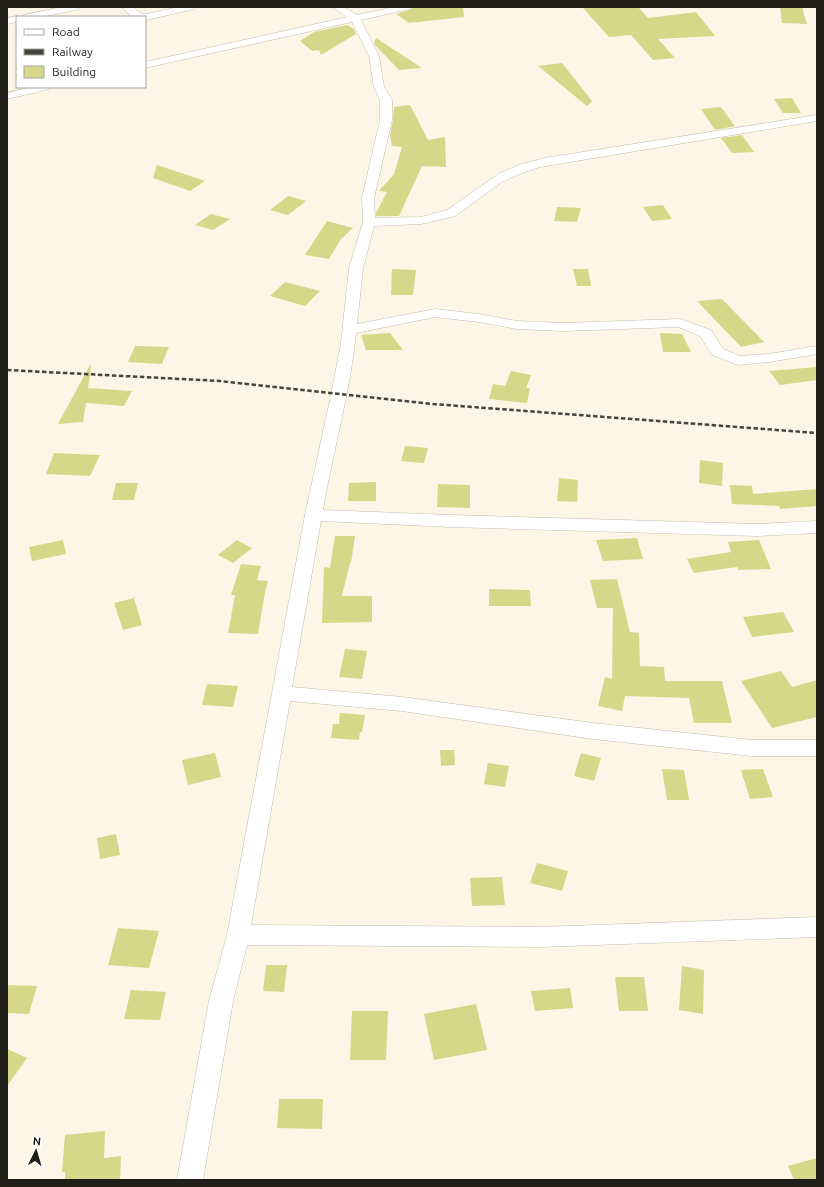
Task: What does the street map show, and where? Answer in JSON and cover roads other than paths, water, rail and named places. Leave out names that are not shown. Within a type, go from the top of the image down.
[{"type":"street","points":[[33,16],[76,7]]},
{"type":"street","points":[[128,7],[137,16]]},
{"type":"street","points":[[146,17],[191,7]]},
{"type":"street","points":[[190,1180],[221,1002],[238,935],[313,515],[339,395],[349,330],[356,268],[369,222],[368,198],[386,120],[386,100],[379,87],[374,56],[355,18],[337,7]]},
{"type":"street","points":[[146,65],[407,7]]},
{"type":"street","points":[[7,96],[42,88]]},
{"type":"street","points":[[369,222],[396,223],[438,217],[453,212],[491,184],[516,169],[545,162],[817,118]]},
{"type":"street","points":[[349,330],[435,313],[479,318],[517,325],[563,327],[680,323],[706,332],[716,352],[738,361],[769,358],[817,350]]},
{"type":"street","points":[[313,515],[451,521],[757,530],[817,527]]},
{"type":"street","points":[[282,693],[402,704],[593,730],[744,747],[817,748]]},
{"type":"street","points":[[238,935],[540,937],[817,928]]},
{"type":"railway","points":[[7,370],[220,381],[433,404],[817,433]]}]
